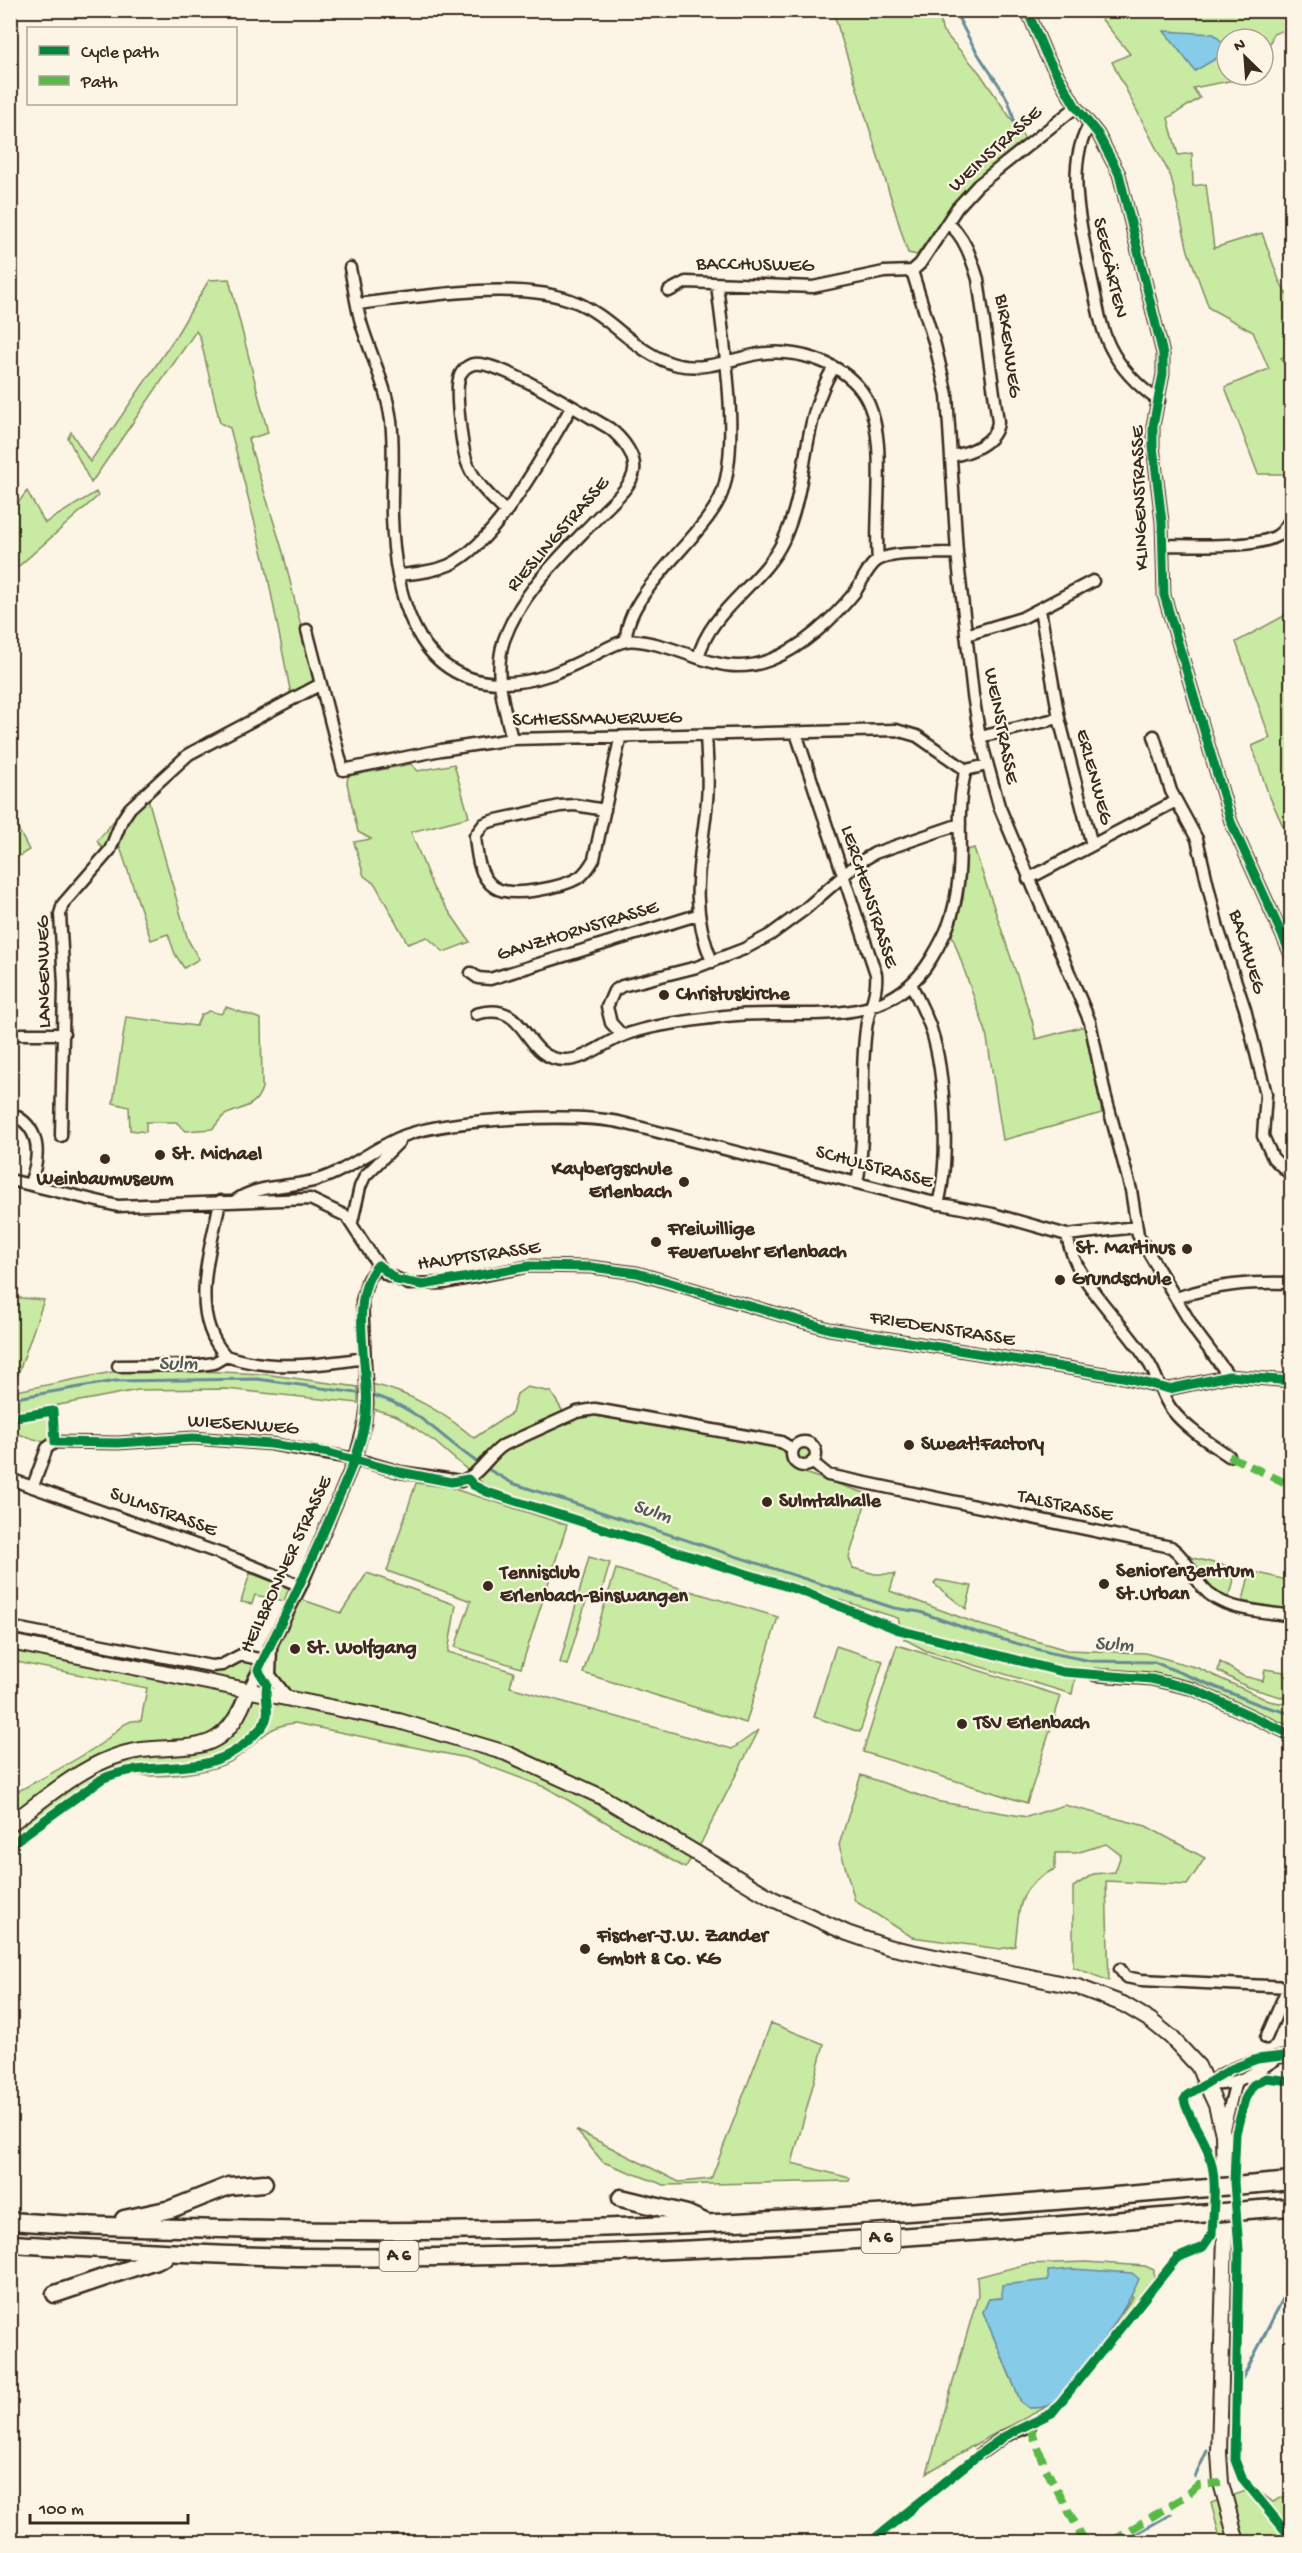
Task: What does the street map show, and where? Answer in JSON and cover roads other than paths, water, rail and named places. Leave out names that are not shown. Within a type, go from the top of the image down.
[{"type":"highway","name":"A 6","points":[[10,2221],[442,2232],[711,2224],[1292,2181]]},
{"type":"highway","points":[[97,2225],[171,2210],[229,2186],[264,2183]]},
{"type":"highway","points":[[621,2198],[687,2214],[711,2224]]},
{"type":"highway","name":"A 6","points":[[10,2244],[298,2257],[574,2254],[755,2247],[1292,2207]]},
{"type":"highway","points":[[55,2294],[111,2273],[177,2253]]},
{"type":"main road","points":[[10,1642],[399,1721],[506,1753],[542,1767],[660,1829],[773,1899],[846,1933],[888,1947],[1078,1987],[1123,2004],[1150,2020],[1192,2057],[1208,2084],[1223,2134],[1225,2234],[1219,2453],[1221,2483],[1237,2542]]},
{"type":"main road","points":[[10,1824],[70,1781],[110,1758],[131,1751],[191,1747],[211,1742],[233,1725],[248,1691]]},
{"type":"street","name":"KLINGENSTRASSE","points":[[1027,10],[1046,55],[1076,107],[1112,157],[1119,174],[1163,354],[1159,401],[1153,426],[1153,446],[1163,545],[1164,595],[1231,822],[1292,957]]},
{"type":"street","name":"WEINSTRASSE","points":[[1076,107],[978,185],[947,223],[920,264],[912,271],[942,370],[966,635],[980,737],[987,765],[999,806],[1028,879],[1090,1022],[1105,1094],[1131,1190],[1136,1227],[1143,1246],[1196,1332],[1229,1377]]},
{"type":"street","name":"SEEGÄRTEN","points":[[1090,124],[1082,148],[1076,191],[1077,208],[1096,299],[1105,333],[1117,359],[1130,376],[1159,401]]},
{"type":"street","name":"BIRKENWEG","points":[[947,223],[954,228],[960,238],[978,279],[998,422],[997,430],[983,444],[951,456]]},
{"type":"street","points":[[351,268],[357,304],[391,420],[392,524],[399,575],[413,625],[431,655],[457,674],[477,681],[528,682],[549,676],[626,641],[664,646],[713,664],[750,665],[787,652],[833,615],[878,560],[890,557],[957,553]]},
{"type":"street","name":"BACCHUSWEG","points":[[669,291],[686,282],[717,285],[813,286],[884,272],[912,271]]},
{"type":"street","points":[[626,641],[628,623],[642,599],[661,573],[705,525],[726,480],[730,440],[717,285]]},
{"type":"street","points":[[357,304],[525,290],[579,303],[601,316],[657,358],[678,365],[725,364],[759,354],[782,353],[808,357],[834,367],[853,380],[863,393],[872,415],[878,444],[878,560]]},
{"type":"street","name":"RIESLINGSTRASSE","points":[[505,511],[483,489],[467,464],[464,450],[458,390],[461,374],[466,367],[475,364],[492,365],[620,436],[628,448],[634,471],[633,477],[545,575],[519,610],[504,639],[499,662],[500,683],[512,739]]},
{"type":"street","points":[[698,658],[711,629],[776,554],[783,540],[799,496],[816,402],[834,367]]},
{"type":"street","points":[[399,575],[429,572],[463,557],[478,544],[505,511],[571,408]]},
{"type":"street","points":[[1163,545],[1243,544],[1263,541],[1279,535],[1292,517]]},
{"type":"street","points":[[966,635],[1022,618],[1093,581]]},
{"type":"street","name":"ERLENWEG","points":[[1040,610],[1059,718],[1092,845]]},
{"type":"street","name":"SCHIESSMAUERWEG","points":[[307,630],[343,770],[441,750],[512,739],[620,739],[705,735],[907,732],[917,736],[966,770]]},
{"type":"street","name":"LANGENWEG","points":[[61,1136],[64,1034],[60,914],[63,903],[110,850],[122,820],[130,808],[189,754],[321,684]]},
{"type":"street","name":"ERLENWEG","points":[[980,737],[1059,718]]},
{"type":"street","name":"LERCHENSTRASSE","points":[[796,733],[876,974],[876,995],[866,1028],[862,1144],[857,1183]]},
{"type":"street","points":[[705,735],[708,799],[696,892],[697,915],[712,962]]},
{"type":"street","name":"BACHWEG","points":[[1154,736],[1176,801],[1197,839],[1218,928],[1256,1049],[1266,1094],[1263,1136],[1273,1158],[1292,1176]]},
{"type":"street","points":[[605,810],[575,805],[560,806],[484,825],[475,836],[480,868],[494,887],[513,893],[573,880],[582,875],[594,859],[605,810],[620,739]]},
{"type":"street","points":[[476,1014],[496,1009],[505,1012],[542,1052],[560,1060],[575,1059],[622,1036],[726,1016],[853,1011],[887,1002],[912,986],[948,932],[954,917],[960,873],[960,824],[966,770],[987,765]]},
{"type":"street","name":"ERLENWEG","points":[[1028,879],[1176,801]]},
{"type":"street","points":[[622,1036],[607,1015],[607,1007],[614,991],[631,982],[712,962],[770,935],[804,910],[842,875],[875,853],[960,824]]},
{"type":"street","name":"GANZHORNSTRASSE","points":[[471,973],[478,978],[490,978],[697,915]]},
{"type":"street","points":[[912,986],[931,1028],[940,1077],[944,1153],[942,1187],[938,1204]]},
{"type":"street","points":[[10,1034],[64,1034]]},
{"type":"street","points":[[10,1113],[28,1122],[33,1130],[37,1156],[30,1183]]},
{"type":"street","name":"SCHULSTRASSE","points":[[235,1201],[246,1192],[284,1188],[338,1173],[402,1137],[423,1130],[542,1118],[604,1120],[938,1204],[993,1214],[1067,1235],[1078,1236],[1136,1227]]},
{"type":"street","points":[[352,1222],[365,1176],[402,1137]]},
{"type":"street","name":"HAUPTSTRASSE","points":[[10,1180],[118,1206],[310,1199],[339,1212],[352,1222],[378,1265],[397,1280],[423,1285],[530,1266],[591,1267]]},
{"type":"street","points":[[220,1201],[204,1289],[206,1318],[211,1334],[226,1356],[260,1364],[312,1365],[365,1358]]},
{"type":"street","points":[[1067,1235],[1079,1269],[1135,1342],[1152,1368],[1158,1387],[1173,1411],[1200,1436],[1229,1456]]},
{"type":"street","name":"HEILBRONNER STRASSE","points":[[248,1691],[302,1586],[355,1459],[365,1422],[367,1404],[362,1301],[368,1279],[378,1265]]},
{"type":"street","name":"FRIEDENSTRASSE","points":[[591,1267],[637,1273],[829,1329],[1123,1377],[1158,1387],[1182,1388],[1229,1377],[1292,1381]]},
{"type":"street","points":[[1176,1298],[1206,1288],[1240,1283],[1288,1283],[1292,1287]]},
{"type":"street","points":[[118,1366],[201,1365],[214,1363],[226,1356]]},
{"type":"street","name":"TALSTRASSE","points":[[355,1459],[400,1472],[450,1482],[468,1479],[493,1452],[577,1413],[595,1409],[781,1442],[793,1449]]},
{"type":"street","name":"WIESENWEG","points":[[33,1485],[47,1448],[56,1442],[223,1440],[305,1449],[355,1459]]},
{"type":"street","name":"TALSTRASSE","points":[[801,1443],[812,1446],[816,1454],[812,1462],[806,1466],[795,1463],[792,1458],[793,1449],[801,1443]]},
{"type":"street","name":"TALSTRASSE","points":[[812,1462],[828,1475],[1171,1547],[1186,1561],[1202,1587],[1216,1600],[1292,1616]]},
{"type":"street","name":"SULMSTRASSE","points":[[10,1479],[33,1485],[238,1560],[302,1586]]},
{"type":"street","points":[[10,1627],[211,1666],[222,1665],[241,1655],[263,1660]]},
{"type":"street","points":[[271,1645],[270,1675],[284,1693],[283,1698]]},
{"type":"street","points":[[1095,1675],[1150,1679],[1193,1689],[1292,1735]]},
{"type":"street","points":[[1120,1969],[1126,1977],[1141,1980],[1290,1987],[1266,2038]]},
{"type":"street","points":[[1208,2084],[1231,2069],[1257,2059],[1292,2055]]},
{"type":"street","points":[[1208,2084],[1223,2086],[1279,2058]]},
{"type":"street","points":[[1223,2134],[1236,2081]]},
{"type":"street","points":[[981,2453],[1005,2436],[1030,2426]]},
{"type":"water","points":[[1164,31],[1215,35],[1215,59],[1195,71]]},
{"type":"water","points":[[1073,2269],[1132,2273],[1139,2279],[1112,2327],[1070,2385],[1048,2406],[1029,2408],[1021,2402],[983,2312],[989,2299],[1002,2298],[1002,2285],[1048,2280],[1048,2271]]},
{"type":"waterway","points":[[954,10],[976,51],[1009,102],[1016,137]]},
{"type":"waterway","name":"Sulm","points":[[10,1399],[115,1381],[257,1379],[364,1394]]},
{"type":"waterway","name":"Sulm","points":[[371,1395],[387,1400],[416,1415],[480,1464]]},
{"type":"waterway","name":"Sulm","points":[[486,1468],[512,1483],[894,1608],[920,1612],[976,1632],[1051,1653],[1091,1661],[1154,1662],[1260,1705],[1292,1714]]},
{"type":"waterway","points":[[1241,2381],[1292,2281]]},
{"type":"waterway","points":[[1195,2477],[1207,2451]]},
{"type":"waterway","points":[[1122,2542],[1171,2514]]},
{"type":"place","name":"Christuskirche","points":[[664,995]]},
{"type":"place","name":"St. Michael","points":[[160,1155]]},
{"type":"place","name":"Weinbaumuseum","points":[[105,1159]]},
{"type":"place","name":"Kaybergschule Erlenbach","points":[[684,1182]]},
{"type":"place","name":"Freiwillige Feuerwehr Erlenbach","points":[[656,1242]]},
{"type":"place","name":"St. Martinus","points":[[1187,1249]]},
{"type":"place","name":"Grundschule","points":[[1060,1280]]},
{"type":"place","name":"Sweat!Factory","points":[[909,1445]]},
{"type":"place","name":"Sulmtalhalle","points":[[767,1502]]},
{"type":"place","name":"Seniorenzentrum St.Urban","points":[[1104,1584]]},
{"type":"place","name":"Tennisclub Erlenbach-Binswangen","points":[[488,1586]]},
{"type":"place","name":"St. Wolfgang","points":[[295,1649]]},
{"type":"place","name":"TSV Erlenbach","points":[[962,1724]]},
{"type":"place","name":"Fischer-J.W. Zander GmbH & Co. KG","points":[[585,1949]]}]
